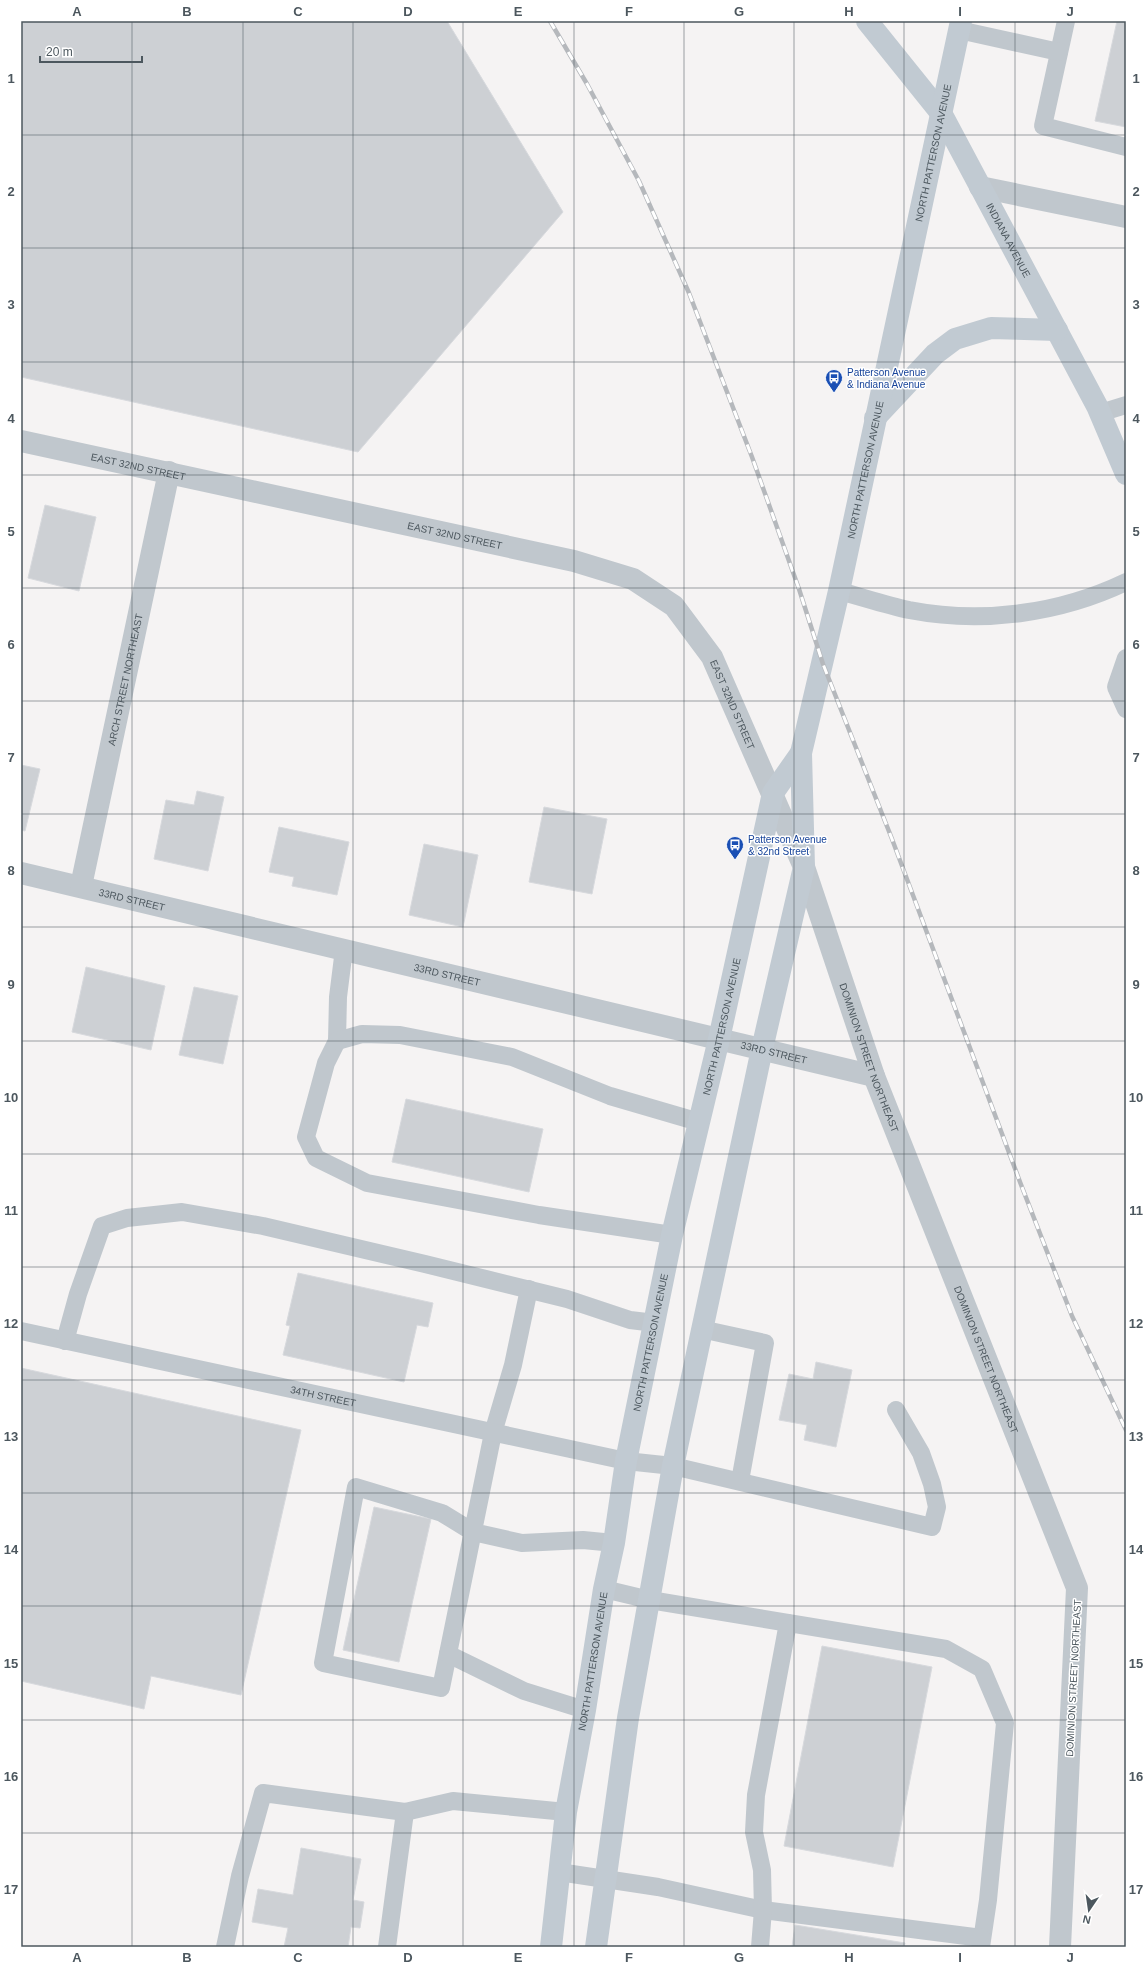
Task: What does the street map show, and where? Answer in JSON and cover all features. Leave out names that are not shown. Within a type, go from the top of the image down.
[{"type":"main road","name":"INDIANA AVENUE","points":[[867,21],[940,113],[1100,413],[1126,474]]},
{"type":"main road","name":"NORTH PATTERSON AVENUE","points":[[596,1947],[604,1880],[628,1718],[673,1466],[701,1329],[762,1049],[804,867],[801,753],[839,591],[940,113],[960,26]]},
{"type":"main road","points":[[875,418],[935,354],[955,339],[991,328],[1057,330]]},
{"type":"main road","name":"NORTH PATTERSON AVENUE","points":[[551,1947],[566,1812],[585,1710],[604,1589],[614,1543],[626,1461],[672,1235],[719,1039],[773,793],[801,753]]},
{"type":"street","points":[[980,187],[1126,217]]},
{"type":"street","name":"EAST 32ND STREET","points":[[21,441],[574,561],[633,579],[674,606],[712,657],[773,793]]},
{"type":"street","name":"ARCH STREET NORTHEAST","points":[[81,886],[169,472]]},
{"type":"street","name":"DOMINION STREET NORTHEAST","points":[[773,793],[804,867],[874,1076],[1077,1588],[1060,1947]]},
{"type":"street","name":"33RD STREET","points":[[21,873],[81,886],[874,1076]]},
{"type":"lane","points":[[1066,21],[1043,126],[1126,147]]},
{"type":"lane","points":[[960,26],[1059,52]]},
{"type":"lane","points":[[1100,413],[1126,405]]},
{"type":"lane","points":[[839,591],[910,610],[956,615],[997,616],[1048,609],[1098,595],[1126,582]]},
{"type":"lane","points":[[1126,658],[1116,687],[1126,709]]},
{"type":"lane","points":[[344,949],[338,996],[337,1041],[326,1063],[306,1137],[316,1158],[367,1183],[539,1215],[672,1235]]},
{"type":"lane","points":[[337,1041],[362,1034],[400,1035],[512,1057],[610,1096],[699,1122]]},
{"type":"lane","points":[[65,1341],[78,1294],[102,1226],[127,1218],[182,1212],[263,1226],[529,1289],[630,1320],[655,1323]]},
{"type":"lane","points":[[529,1289],[513,1365],[493,1433],[473,1532],[441,1688],[323,1663],[356,1487],[442,1513],[473,1532],[522,1543],[583,1540],[614,1543]]},
{"type":"lane","points":[[701,1329],[765,1343],[740,1482]]},
{"type":"lane","name":"34TH STREET","points":[[21,1331],[626,1461],[673,1466],[932,1526],[937,1507],[932,1484],[921,1453],[896,1410]]},
{"type":"lane","points":[[559,1872],[658,1887],[763,1910],[982,1942],[988,1900],[1005,1723],[982,1669],[946,1649],[650,1600],[604,1589]]},
{"type":"lane","points":[[760,1947],[763,1910],[762,1870],[754,1832],[756,1795],[788,1622]]},
{"type":"lane","points":[[448,1654],[524,1691],[585,1710]]},
{"type":"lane","points":[[225,1947],[240,1876],[263,1793],[405,1812],[454,1801],[566,1812]]},
{"type":"lane","points":[[386,1947],[405,1812]]},
{"type":"building","points":[[22,21],[447,21],[563,212],[358,452],[21,377]]},
{"type":"building","points":[[1117,21],[1126,21],[1126,127],[1095,121]]},
{"type":"building","points":[[45,505],[96,517],[79,591],[28,578]]},
{"type":"building","points":[[21,765],[40,769],[25,831],[21,830]]},
{"type":"building","points":[[197,791],[224,797],[208,871],[154,859],[166,800],[194,805]]},
{"type":"building","points":[[544,807],[607,819],[592,894],[529,882]]},
{"type":"building","points":[[279,827],[349,842],[337,895],[292,886],[294,877],[269,872]]},
{"type":"building","points":[[424,844],[478,855],[463,927],[409,915]]},
{"type":"building","points":[[86,967],[165,986],[151,1050],[72,1032]]},
{"type":"building","points":[[194,987],[238,996],[223,1064],[179,1055]]},
{"type":"building","points":[[406,1099],[543,1129],[529,1192],[392,1162]]},
{"type":"building","points":[[298,1273],[433,1303],[428,1327],[417,1325],[404,1382],[283,1355],[290,1326],[286,1325]]},
{"type":"building","points":[[816,1362],[852,1370],[836,1447],[804,1440],[807,1425],[779,1420],[789,1374],[813,1379]]},
{"type":"building","points":[[21,1368],[301,1430],[241,1695],[151,1676],[144,1709],[21,1681]]},
{"type":"building","points":[[374,1507],[431,1519],[399,1662],[343,1650]]},
{"type":"building","points":[[822,1646],[932,1667],[893,1867],[784,1846]]},
{"type":"building","points":[[301,1848],[361,1859],[353,1900],[364,1902],[360,1928],[351,1927],[348,1947],[284,1947],[288,1928],[252,1922],[258,1889],[293,1895]]},
{"type":"building","points":[[795,1925],[905,1943],[904,1947],[792,1947]]},
{"type":"railway","points":[[550,21],[587,84],[639,181],[689,293],[752,457],[799,589],[823,664],[892,839],[1020,1182],[1072,1316],[1126,1430]]},
{"type":"place","name":"Patterson Avenue & Indiana Avenue","points":[[834,393]]},
{"type":"place","name":"Patterson Avenue & 32nd Street","points":[[735,860]]}]
